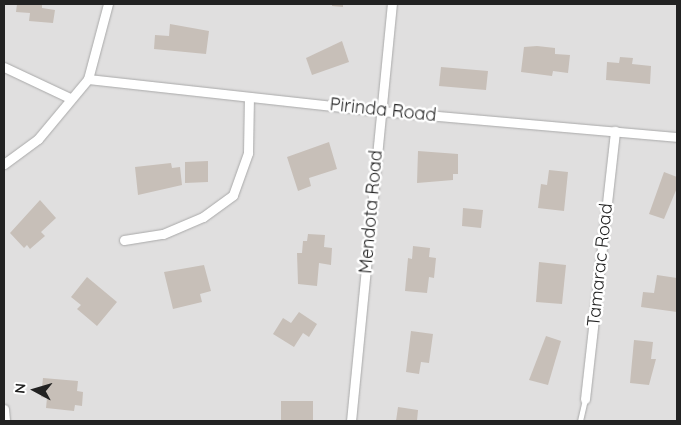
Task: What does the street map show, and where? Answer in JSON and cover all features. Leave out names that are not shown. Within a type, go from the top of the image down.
[{"type":"street","points":[[4,164],[38,139],[70,98],[88,79],[108,4]]},
{"type":"street","name":"Mendota Road","points":[[351,421],[392,4]]},
{"type":"street","points":[[4,67],[70,98]]},
{"type":"street","name":"Pirinda Road","points":[[88,79],[380,111],[677,138]]},
{"type":"street","points":[[124,240],[163,234],[203,216],[233,195],[248,153],[249,97]]},
{"type":"street","name":"Tamarac Road","points":[[586,399],[615,132]]},
{"type":"street","points":[[4,409],[5,421]]},
{"type":"lane","points":[[580,421],[586,399]]},
{"type":"shaded area","points":[[4,4],[677,4],[677,421],[4,421]]},
{"type":"building","points":[[17,4],[42,4],[42,8],[55,10],[53,23],[29,21],[30,13],[16,12]]},
{"type":"building","points":[[332,4],[343,4],[343,7],[332,6]]},
{"type":"building","points":[[170,24],[209,31],[206,54],[154,49],[155,35],[169,36]]},
{"type":"building","points":[[342,41],[349,62],[312,75],[306,58]]},
{"type":"building","points":[[524,47],[555,48],[555,54],[570,55],[568,73],[553,71],[552,76],[521,72]]},
{"type":"building","points":[[620,57],[633,58],[632,64],[651,66],[650,84],[606,80],[607,62],[619,63]]},
{"type":"building","points":[[441,67],[488,71],[486,90],[439,86]]},
{"type":"building","points":[[329,142],[337,169],[309,178],[311,186],[298,191],[287,157]]},
{"type":"building","points":[[418,151],[458,154],[458,174],[453,174],[453,180],[417,183]]},
{"type":"building","points":[[208,161],[208,182],[185,183],[185,162]]},
{"type":"building","points":[[171,163],[172,168],[180,167],[182,185],[138,195],[135,167]]},
{"type":"building","points":[[549,170],[568,172],[564,211],[538,208],[541,184],[547,185]]},
{"type":"building","points":[[664,172],[677,177],[677,188],[664,219],[649,214]]},
{"type":"building","points":[[40,200],[56,218],[41,232],[45,236],[30,249],[27,245],[24,248],[10,233]]},
{"type":"building","points":[[463,208],[483,210],[481,228],[462,226]]},
{"type":"building","points":[[308,234],[325,235],[324,247],[332,248],[331,265],[319,263],[317,286],[298,284],[297,253],[302,253],[303,241],[307,241]]},
{"type":"building","points":[[413,246],[430,248],[429,257],[436,258],[434,278],[429,277],[427,293],[405,291],[408,258],[412,259]]},
{"type":"building","points":[[539,262],[566,265],[562,304],[536,302]]},
{"type":"building","points":[[204,265],[211,291],[200,294],[202,302],[173,309],[164,272]]},
{"type":"building","points":[[657,275],[677,278],[677,312],[641,307],[643,292],[654,293]]},
{"type":"building","points":[[87,277],[117,302],[97,326],[77,309],[81,305],[71,297]]},
{"type":"building","points":[[299,312],[317,324],[309,337],[303,333],[294,347],[273,334],[283,318],[291,323]]},
{"type":"building","points":[[411,331],[433,334],[429,363],[421,362],[419,374],[406,372]]},
{"type":"building","points":[[546,336],[561,341],[548,385],[529,380]]},
{"type":"building","points":[[634,340],[653,342],[651,359],[656,359],[649,385],[630,383]]},
{"type":"building","points":[[43,378],[78,381],[77,391],[83,392],[82,406],[75,405],[74,411],[46,408],[47,398],[41,397]]},
{"type":"building","points":[[281,401],[313,401],[313,421],[281,421]]},
{"type":"building","points":[[398,407],[418,410],[417,421],[396,421]]}]
